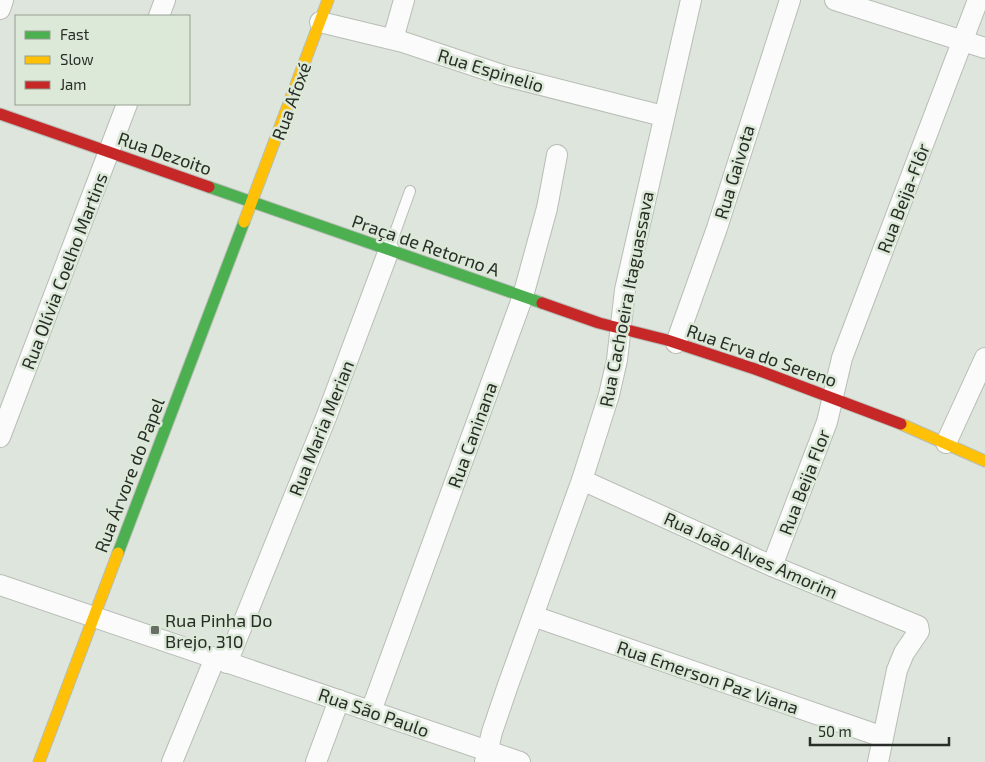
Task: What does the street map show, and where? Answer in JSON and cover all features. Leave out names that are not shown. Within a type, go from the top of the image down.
[{"type":"street","points":[[0,9],[3,0]]},
{"type":"street","points":[[159,15],[165,0]]},
{"type":"street","name":"Rua Afoxé","points":[[254,201],[328,0]]},
{"type":"street","points":[[393,39],[404,0]]},
{"type":"street","name":"Rua Cachoeira Itaguassava","points":[[486,756],[508,685],[582,480],[609,395],[617,360],[625,290],[663,116],[691,0]]},
{"type":"street","name":"Rua Gaivota","points":[[676,343],[717,228],[790,0]]},
{"type":"street","points":[[835,0],[879,7],[963,42],[985,48]]},
{"type":"street","name":"Rua Beija-Flôr","points":[[831,397],[858,315],[978,0]]},
{"type":"street","name":"Rua Espinelio","points":[[320,22],[393,39],[502,75],[663,116]]},
{"type":"street","name":"Rua Olívia Coelho Martins","points":[[0,438],[127,105]]},
{"type":"street","name":"Rua Dezoito","points":[[0,114],[254,201],[319,226]]},
{"type":"street","name":"Rua Caninana","points":[[371,711],[523,296],[547,208],[557,154]]},
{"type":"street","name":"Rua Árvore do Papel","points":[[40,762],[94,616],[254,201]]},
{"type":"street","name":"Praça de Retorno A","points":[[319,226],[523,296]]},
{"type":"street","name":"Rua Maria Merian","points":[[172,762],[221,660],[327,415],[389,250]]},
{"type":"street","name":"Rua Erva do Sereno","points":[[523,296],[620,329],[676,343],[831,397],[946,443],[985,461]]},
{"type":"street","points":[[946,443],[985,358]]},
{"type":"street","name":"Rua Beija Flor","points":[[772,566],[827,422],[831,397]]},
{"type":"street","name":"Rua João Alves Amorim","points":[[582,480],[772,566],[914,624],[919,629],[904,653],[897,670],[883,737]]},
{"type":"street","name":"Rua São Paulo","points":[[0,584],[371,711],[486,756],[520,762]]},
{"type":"street","name":"Rua Emerson Paz Viana","points":[[533,616],[883,737]]},
{"type":"street","points":[[316,762],[339,700]]},
{"type":"street","points":[[878,762],[883,737]]},
{"type":"lane","name":"Rua Maria Merian","points":[[389,250],[410,191]]},
{"type":"traffic: fast","points":[[209,187],[542,303]]},
{"type":"traffic: fast","points":[[118,553],[244,222]]},
{"type":"traffic: slow","points":[[244,222],[328,0]]},
{"type":"traffic: slow","points":[[901,424],[985,461]]},
{"type":"traffic: slow","points":[[39,762],[118,553]]},
{"type":"traffic: jam","points":[[0,114],[209,187]]},
{"type":"traffic: jam","points":[[542,303],[599,323],[667,340],[755,369],[901,424]]},
{"type":"place","name":"Rua Pinha Do Brejo, 310","points":[[155,630]]}]
